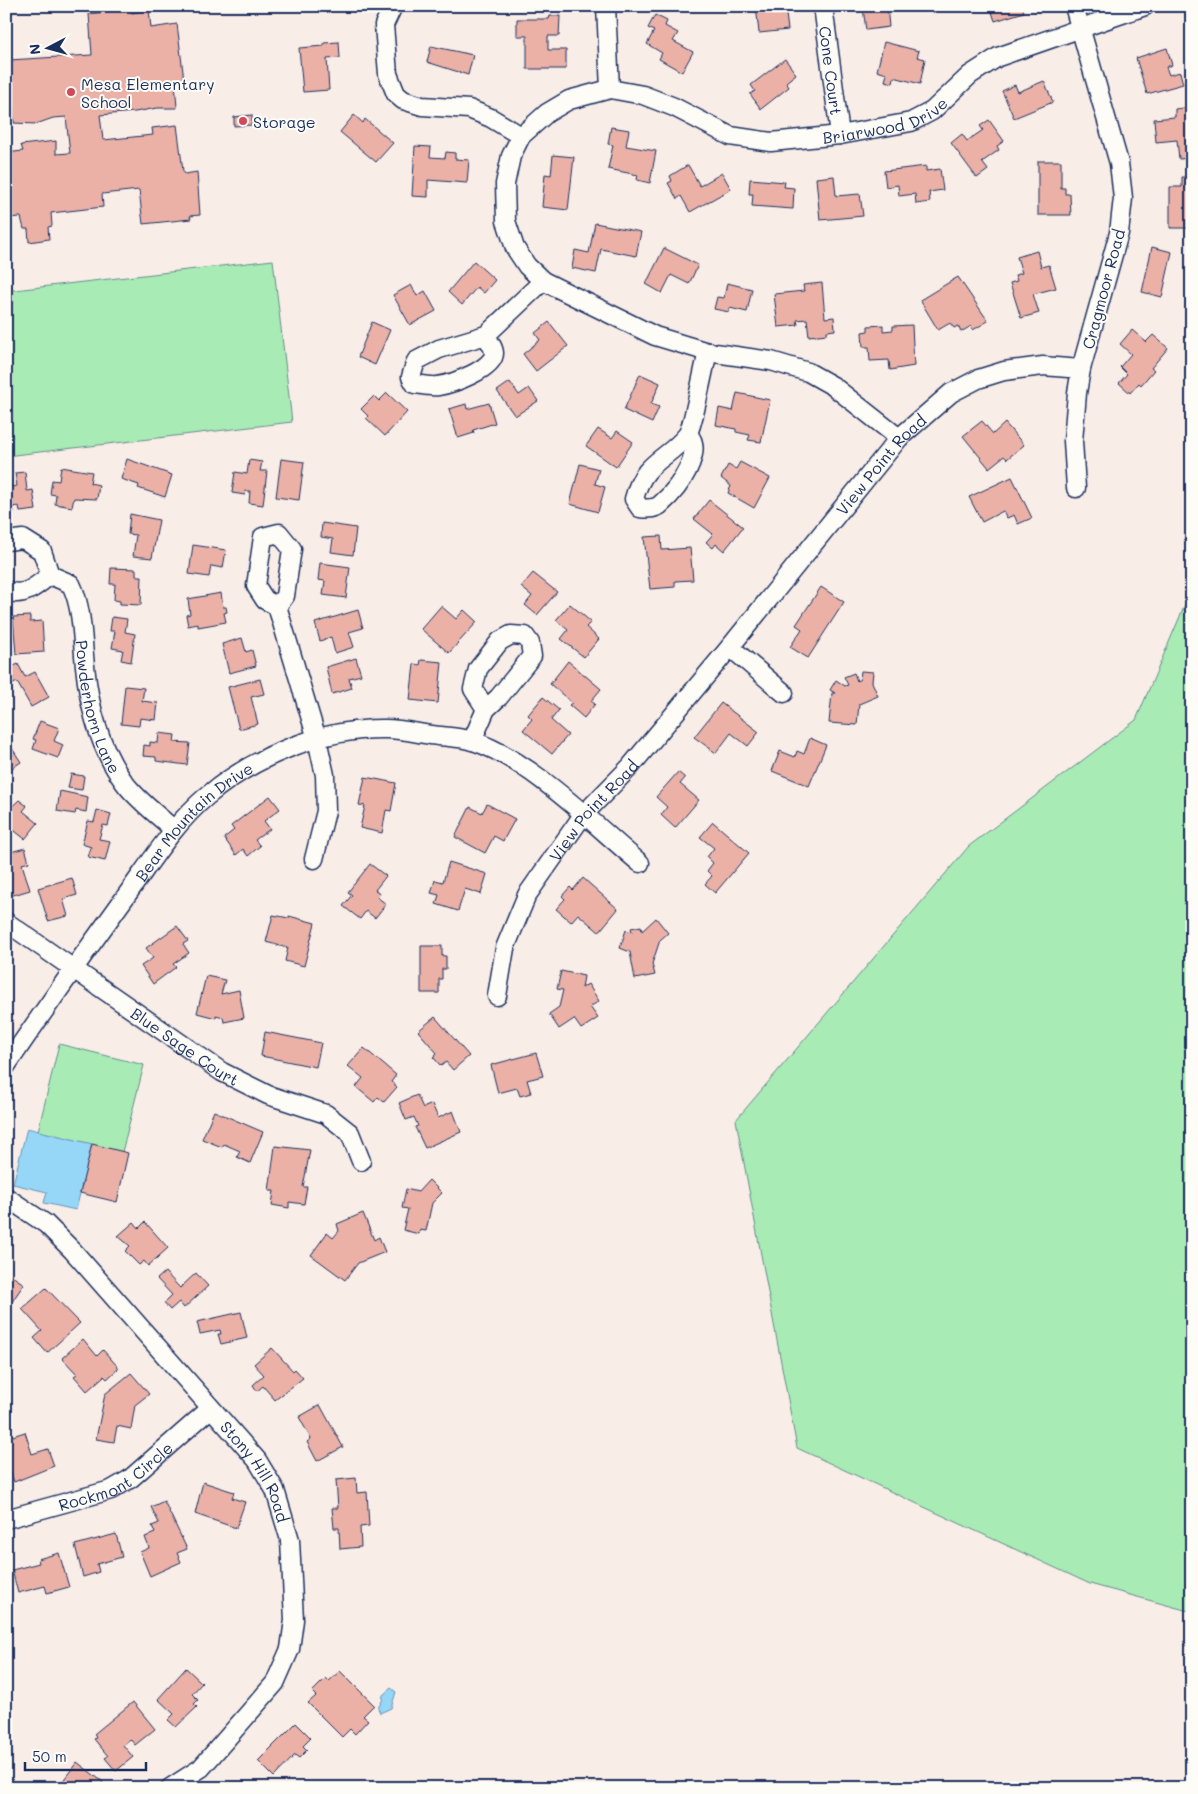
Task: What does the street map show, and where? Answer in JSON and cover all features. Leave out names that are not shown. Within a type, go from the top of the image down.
[{"type":"street","points":[[393,6],[384,25],[388,74],[396,94],[403,100],[422,106],[469,109],[491,118],[521,136]]},
{"type":"street","points":[[606,6],[610,89]]},
{"type":"street","name":"Cone Court","points":[[823,6],[840,135]]},
{"type":"street","name":"Cragmoor Road","points":[[1074,6],[1119,163],[1123,198],[1119,233],[1082,370],[1073,441],[1076,488]]},
{"type":"street","name":"Briarwood Drive","points":[[899,438],[833,386],[808,372],[771,361],[708,352],[655,336],[543,281],[527,266],[515,248],[506,220],[505,184],[511,156],[521,136],[546,113],[569,100],[610,89],[643,95],[674,107],[730,136],[771,142],[840,135],[911,122],[932,110],[970,75],[998,57],[1081,30],[1145,6]]},
{"type":"street","points":[[486,334],[543,281]]},
{"type":"street","points":[[688,434],[708,352]]},
{"type":"street","name":"View Point Road","points":[[497,996],[505,948],[527,895],[583,815],[630,767],[899,438],[951,393],[978,379],[1004,370],[1043,366],[1082,370]]},
{"type":"street","points":[[6,541],[23,539],[42,551],[50,575],[32,590],[12,594],[6,590]]},
{"type":"street","name":"Powderhorn Lane","points":[[50,575],[71,584],[78,598],[88,691],[93,714],[108,755],[124,783],[174,830]]},
{"type":"street","points":[[277,606],[317,739],[325,775],[326,811],[314,859]]},
{"type":"street","points":[[730,647],[784,693]]},
{"type":"street","points":[[472,741],[486,709]]},
{"type":"street","name":"Bear Mountain Drive","points":[[6,1066],[174,830],[205,797],[232,776],[266,758],[317,739],[352,730],[388,729],[472,741],[507,758],[539,779],[640,862]]},
{"type":"street","name":"Blue Sage Court","points":[[6,922],[222,1072],[268,1095],[326,1114],[350,1133],[361,1161]]},
{"type":"street","name":"Stony Hill Road","points":[[6,1197],[46,1224],[73,1251],[210,1409],[257,1460],[275,1490],[290,1540],[294,1620],[290,1649],[276,1683],[201,1768],[170,1788]]},
{"type":"street","name":"Rockmont Circle","points":[[6,1519],[112,1490],[130,1479],[210,1409]]},
{"type":"green space","points":[[273,260],[292,422],[6,456],[6,291]]},
{"type":"green space","points":[[1192,588],[1192,1612],[1090,1584],[797,1448],[736,1120],[969,846],[1136,720]]},
{"type":"green space","points":[[59,1044],[144,1065],[122,1152],[38,1131]]},
{"type":"water","points":[[27,1128],[92,1144],[76,1210],[44,1203],[47,1192],[13,1184]]},
{"type":"water","points":[[391,1688],[396,1692],[391,1708],[380,1713],[378,1708],[383,1695]]},
{"type":"building","points":[[756,6],[779,6],[780,14],[786,14],[788,30],[759,33]]},
{"type":"building","points":[[858,6],[887,6],[889,27],[866,30],[863,8],[858,8]]},
{"type":"building","points":[[990,6],[1022,6],[1024,12],[995,21]]},
{"type":"building","name":"Mesa Elementary School","points":[[129,9],[132,13],[149,10],[151,28],[177,24],[184,80],[175,82],[177,108],[157,108],[100,115],[103,140],[153,135],[152,128],[177,125],[183,171],[185,174],[197,172],[200,215],[190,216],[191,219],[143,224],[139,190],[102,194],[103,207],[51,213],[52,226],[48,227],[49,239],[29,242],[28,229],[24,229],[21,217],[6,218],[6,153],[23,151],[21,145],[56,141],[56,154],[70,153],[66,117],[53,118],[36,124],[14,123],[9,60],[92,55],[89,14]]},
{"type":"building","points":[[655,15],[667,21],[665,26],[678,33],[673,41],[693,52],[682,72],[659,59],[662,53],[647,44],[654,31],[648,28]]},
{"type":"building","points":[[550,16],[560,16],[559,36],[548,36],[548,50],[566,50],[566,69],[527,69],[527,36],[517,36],[517,19],[549,19]]},
{"type":"building","points":[[339,42],[340,58],[327,59],[329,90],[303,92],[299,48],[324,46],[324,43]]},
{"type":"building","points":[[884,42],[919,51],[917,57],[925,59],[920,84],[894,77],[893,83],[885,81],[887,74],[877,71]]},
{"type":"building","points":[[431,46],[473,55],[468,75],[427,62]]},
{"type":"building","points":[[1167,48],[1172,65],[1166,67],[1169,75],[1180,72],[1183,84],[1147,94],[1136,58]]},
{"type":"building","points":[[785,59],[796,74],[786,82],[789,87],[761,109],[750,94],[755,91],[751,85]]},
{"type":"building","points":[[1044,81],[1053,102],[1014,118],[1002,91],[1015,85],[1018,92]]},
{"type":"building","points":[[1192,107],[1192,158],[1179,159],[1177,140],[1156,142],[1154,119],[1175,117],[1175,109]]},
{"type":"building","name":"Storage","points":[[252,115],[252,125],[234,126],[234,117]]},
{"type":"building","points":[[354,115],[363,123],[365,119],[393,143],[376,162],[340,132]]},
{"type":"building","points":[[989,120],[1004,141],[997,146],[999,150],[982,162],[988,170],[977,178],[951,143],[962,134],[967,141],[983,130],[980,126]]},
{"type":"building","points":[[611,127],[629,130],[626,146],[656,151],[650,183],[637,180],[638,175],[608,169],[613,145],[608,144]]},
{"type":"building","points":[[415,146],[431,147],[430,157],[445,158],[446,152],[455,153],[455,159],[469,160],[467,183],[428,180],[428,197],[412,196]]},
{"type":"building","points":[[553,155],[574,157],[568,210],[542,207],[545,174],[551,175]]},
{"type":"building","points":[[1038,161],[1061,161],[1061,188],[1065,188],[1065,194],[1070,194],[1071,215],[1038,215]]},
{"type":"building","points":[[688,165],[700,186],[722,173],[731,189],[690,212],[681,196],[677,199],[668,183],[672,181],[670,176]]},
{"type":"building","points":[[926,166],[926,171],[940,169],[943,190],[929,192],[930,202],[916,204],[915,194],[899,196],[898,185],[886,187],[884,171]]},
{"type":"building","points":[[834,176],[836,196],[860,194],[863,216],[820,220],[816,178]]},
{"type":"building","points":[[1182,177],[1192,177],[1192,228],[1170,228],[1170,187],[1182,187]]},
{"type":"building","points":[[750,179],[785,182],[784,187],[794,188],[793,209],[752,206],[753,194],[749,194]]},
{"type":"building","points":[[595,223],[641,232],[636,256],[601,249],[596,273],[572,268],[575,250],[589,253]]},
{"type":"building","points":[[1152,247],[1172,252],[1162,297],[1142,292]]},
{"type":"building","points":[[664,248],[698,265],[689,284],[671,275],[662,293],[646,284]]},
{"type":"building","points":[[1037,251],[1041,267],[1049,265],[1056,288],[1033,294],[1039,313],[1021,318],[1010,283],[1017,281],[1015,275],[1022,273],[1017,257]]},
{"type":"building","points":[[474,261],[495,280],[484,293],[477,287],[462,305],[448,292]]},
{"type":"building","points":[[958,277],[988,321],[973,330],[971,326],[961,332],[958,326],[954,328],[950,323],[938,330],[920,300]]},
{"type":"building","points":[[727,283],[752,289],[747,312],[730,308],[729,312],[714,309],[717,297],[724,298]]},
{"type":"building","points":[[822,283],[825,318],[834,317],[835,330],[827,331],[827,334],[809,336],[807,319],[797,320],[798,325],[778,327],[774,294],[804,291],[803,285]]},
{"type":"building","points":[[411,285],[417,296],[425,291],[436,311],[410,325],[393,295]]},
{"type":"building","points":[[372,322],[390,330],[375,365],[358,357]]},
{"type":"building","points":[[549,322],[568,346],[536,371],[523,354],[540,340],[535,333]]},
{"type":"building","points":[[883,325],[883,331],[893,330],[893,326],[912,325],[914,366],[890,370],[889,360],[870,361],[869,347],[863,347],[862,332],[868,331],[868,326]]},
{"type":"building","points":[[1132,330],[1146,342],[1153,335],[1168,348],[1151,368],[1154,370],[1141,385],[1139,383],[1130,393],[1119,383],[1127,374],[1120,367],[1131,354],[1120,344]]},
{"type":"building","points":[[640,374],[660,383],[651,404],[659,407],[652,423],[624,410]]},
{"type":"building","points":[[510,382],[519,395],[529,388],[538,401],[515,416],[497,391]]},
{"type":"building","points":[[387,393],[407,412],[385,436],[366,418],[368,416],[361,409],[374,396],[379,401]]},
{"type":"building","points":[[737,393],[770,400],[761,442],[748,440],[750,435],[736,432],[736,429],[716,425],[719,408],[733,411]]},
{"type":"building","points":[[489,403],[495,423],[473,430],[474,433],[458,438],[449,409],[466,404],[467,409]]},
{"type":"building","points":[[982,421],[993,434],[1005,423],[1024,445],[1007,459],[1004,456],[989,468],[963,436]]},
{"type":"building","points":[[598,429],[612,438],[617,431],[633,442],[616,467],[586,446]]},
{"type":"building","points":[[127,459],[172,475],[165,497],[138,488],[139,485],[121,479]]},
{"type":"building","points":[[281,459],[304,462],[299,500],[276,497]]},
{"type":"building","points":[[249,460],[262,462],[260,471],[267,471],[263,505],[249,503],[250,491],[246,491],[245,495],[232,493],[235,472],[247,474]]},
{"type":"building","points":[[740,462],[770,478],[754,508],[728,493],[731,486],[721,478],[728,465],[736,469]]},
{"type":"building","points":[[580,464],[599,469],[595,484],[605,487],[598,512],[570,504]]},
{"type":"building","points":[[61,467],[92,472],[90,483],[99,485],[97,499],[74,498],[72,507],[55,504],[56,495],[50,494],[52,480],[59,481]]},
{"type":"building","points":[[9,472],[11,487],[17,486],[15,473],[25,472],[27,491],[33,490],[36,510],[20,512],[19,506],[13,507],[14,512],[6,514],[6,473]]},
{"type":"building","points":[[1012,477],[1032,518],[1018,524],[1014,515],[1007,518],[1003,511],[982,522],[969,497]]},
{"type":"building","points":[[709,500],[743,527],[724,551],[716,544],[713,548],[706,542],[713,534],[694,519]]},
{"type":"building","points":[[130,514],[159,520],[152,558],[133,556],[136,535],[128,534]]},
{"type":"building","points":[[322,523],[356,528],[353,555],[331,552],[333,539],[321,537]]},
{"type":"building","points":[[661,536],[662,550],[690,548],[693,580],[675,581],[675,587],[650,589],[644,537]]},
{"type":"building","points":[[193,545],[226,550],[223,568],[211,566],[209,577],[189,574]]},
{"type":"building","points":[[320,563],[350,567],[346,598],[323,595],[325,581],[318,580]]},
{"type":"building","points":[[111,568],[136,569],[136,576],[142,576],[141,605],[120,604],[120,601],[114,600],[115,584],[110,584]]},
{"type":"building","points":[[533,573],[557,592],[537,615],[525,605],[532,596],[521,587]]},
{"type":"building","points":[[821,587],[844,602],[808,658],[790,647],[802,629],[796,625]]},
{"type":"building","points":[[221,593],[223,607],[226,607],[227,612],[224,613],[226,622],[198,627],[198,624],[188,626],[186,615],[190,614],[188,599]]},
{"type":"building","points":[[570,604],[591,622],[586,627],[599,639],[584,657],[561,639],[568,630],[556,620]]},
{"type":"building","points":[[441,606],[456,619],[464,610],[477,622],[449,653],[421,629]]},
{"type":"building","points":[[358,610],[363,628],[349,632],[354,647],[335,653],[331,637],[320,641],[315,623]]},
{"type":"building","points":[[30,616],[30,622],[42,621],[44,652],[16,654],[13,617]]},
{"type":"building","points":[[112,617],[127,619],[125,632],[135,634],[131,662],[121,660],[123,650],[112,648],[115,631],[110,631]]},
{"type":"building","points":[[242,638],[246,652],[252,650],[256,666],[229,673],[222,644]]},
{"type":"building","points":[[356,658],[361,675],[349,678],[352,688],[332,694],[326,667]]},
{"type":"building","points":[[421,660],[442,662],[438,703],[410,700],[414,664],[420,665]]},
{"type":"building","points":[[568,661],[601,689],[591,701],[595,704],[584,718],[569,705],[572,703],[550,684]]},
{"type":"building","points":[[18,664],[25,677],[35,672],[49,697],[31,707],[17,682],[8,687],[6,670]]},
{"type":"building","points":[[861,671],[873,672],[872,682],[878,696],[859,704],[857,725],[829,723],[832,693],[835,693],[830,690],[836,680],[845,686],[848,685],[844,677],[854,673],[857,681],[860,679]]},
{"type":"building","points":[[260,679],[264,694],[251,697],[258,724],[239,729],[228,687]]},
{"type":"building","points":[[125,686],[144,688],[142,701],[158,703],[156,720],[140,718],[139,726],[121,724]]},
{"type":"building","points":[[543,697],[559,710],[551,720],[568,735],[552,754],[523,730],[532,719],[528,715]]},
{"type":"building","points":[[721,703],[759,732],[748,746],[731,733],[716,753],[694,737]]},
{"type":"building","points":[[40,721],[59,728],[54,741],[63,745],[58,758],[33,749],[36,740],[33,739]]},
{"type":"building","points":[[159,733],[175,735],[174,742],[190,743],[187,765],[156,761],[156,757],[143,756],[144,745],[150,746],[150,742],[158,743]]},
{"type":"building","points":[[810,738],[826,745],[809,786],[772,771],[780,751],[795,757],[797,751],[804,754]]},
{"type":"building","points":[[6,739],[21,762],[6,772]]},
{"type":"building","points":[[678,772],[685,778],[680,784],[699,800],[675,828],[661,815],[667,807],[656,797]]},
{"type":"building","points":[[71,774],[84,776],[82,790],[68,788]]},
{"type":"building","points":[[365,777],[396,783],[391,811],[386,810],[382,833],[360,828],[365,806],[359,805]]},
{"type":"building","points":[[60,791],[88,797],[86,812],[76,810],[75,814],[57,811]]},
{"type":"building","points":[[270,796],[280,809],[264,821],[270,829],[255,840],[260,846],[248,856],[243,849],[236,855],[224,838],[234,830],[231,826]]},
{"type":"building","points":[[19,800],[27,806],[23,811],[38,823],[25,839],[6,824],[6,812]]},
{"type":"building","points":[[487,804],[515,819],[503,841],[494,836],[485,853],[455,837],[470,807],[482,813]]},
{"type":"building","points":[[97,810],[111,814],[108,826],[103,825],[99,839],[110,841],[105,861],[88,857],[91,847],[82,844],[88,821],[94,822]]},
{"type":"building","points":[[713,822],[749,853],[715,893],[705,884],[712,876],[707,871],[713,863],[707,857],[714,848],[700,837]]},
{"type":"building","points":[[25,848],[29,862],[22,864],[30,890],[10,896],[6,884],[6,869],[11,867],[7,853]]},
{"type":"building","points":[[449,862],[487,874],[481,894],[465,889],[458,911],[436,904],[439,895],[431,893],[435,880],[443,882]]},
{"type":"building","points":[[370,864],[386,876],[375,890],[380,893],[377,897],[386,904],[375,918],[366,911],[360,919],[343,906],[352,895],[348,892]]},
{"type":"building","points":[[72,878],[77,895],[63,899],[68,916],[48,921],[38,888]]},
{"type":"building","points":[[583,878],[618,909],[599,932],[578,914],[571,922],[556,909],[565,899],[562,896],[570,887],[573,890]]},
{"type":"building","points":[[273,915],[289,918],[289,916],[315,923],[304,966],[285,961],[288,948],[266,942]]},
{"type":"building","points":[[656,918],[668,933],[660,940],[652,964],[655,975],[635,979],[630,952],[620,948],[626,930],[632,932],[631,928],[641,926],[642,931]]},
{"type":"building","points":[[177,926],[188,941],[183,944],[189,953],[173,964],[176,967],[153,984],[141,966],[153,958],[146,948]]},
{"type":"building","points":[[421,946],[442,946],[442,956],[446,956],[446,969],[442,969],[442,979],[439,979],[439,993],[421,993]]},
{"type":"building","points":[[6,962],[8,962],[7,996],[6,996]]},
{"type":"building","points":[[561,971],[584,976],[582,988],[588,984],[599,1001],[590,1007],[598,1018],[581,1029],[574,1019],[559,1029],[549,1014],[559,1007],[563,990],[557,989]]},
{"type":"building","points":[[206,976],[225,980],[221,994],[239,990],[244,1018],[224,1022],[223,1017],[216,1015],[216,1018],[197,1013]]},
{"type":"building","points":[[435,1017],[469,1056],[453,1070],[446,1062],[441,1066],[433,1057],[437,1053],[418,1031]]},
{"type":"building","points":[[265,1032],[321,1043],[316,1067],[261,1056]]},
{"type":"building","points":[[364,1048],[396,1075],[391,1082],[397,1087],[384,1102],[378,1097],[374,1102],[356,1087],[363,1078],[348,1066]]},
{"type":"building","points":[[536,1053],[543,1076],[527,1080],[531,1093],[520,1096],[517,1088],[498,1093],[491,1065]]},
{"type":"building","points":[[417,1095],[423,1108],[432,1104],[438,1118],[453,1111],[461,1132],[425,1148],[415,1127],[418,1126],[414,1117],[406,1120],[399,1103]]},
{"type":"building","points":[[214,1111],[263,1132],[250,1163],[237,1157],[240,1151],[224,1144],[222,1147],[202,1139]]},
{"type":"building","points":[[92,1144],[128,1153],[117,1202],[80,1193]]},
{"type":"building","points":[[275,1146],[310,1150],[303,1187],[307,1187],[304,1204],[289,1202],[289,1208],[272,1205],[274,1191],[269,1191]]},
{"type":"building","points":[[429,1180],[442,1193],[432,1203],[426,1231],[420,1230],[419,1234],[403,1230],[408,1209],[402,1208],[406,1189],[418,1192]]},
{"type":"building","points":[[363,1213],[374,1240],[379,1237],[385,1252],[358,1263],[345,1280],[311,1255],[327,1233],[333,1238],[339,1231],[337,1224]]},
{"type":"building","points":[[134,1222],[139,1228],[145,1222],[168,1248],[148,1266],[144,1261],[139,1265],[125,1251],[130,1246],[118,1236]]},
{"type":"building","points":[[6,1272],[24,1284],[9,1306],[6,1304]]},
{"type":"building","points":[[165,1272],[180,1288],[196,1273],[208,1286],[184,1308],[179,1302],[170,1310],[164,1303],[172,1295],[157,1279]]},
{"type":"building","points":[[46,1288],[80,1323],[47,1353],[34,1338],[42,1331],[22,1309]]},
{"type":"building","points":[[241,1312],[247,1338],[221,1344],[218,1334],[221,1334],[220,1330],[200,1334],[197,1322]]},
{"type":"building","points":[[83,1339],[97,1356],[103,1350],[119,1368],[107,1379],[104,1376],[87,1391],[74,1376],[77,1374],[62,1358]]},
{"type":"building","points":[[272,1348],[293,1371],[295,1369],[303,1378],[275,1400],[263,1386],[257,1391],[253,1385],[264,1375],[254,1364]]},
{"type":"building","points":[[131,1373],[149,1394],[135,1405],[131,1429],[117,1426],[114,1442],[96,1439],[105,1394]]},
{"type":"building","points":[[320,1405],[343,1447],[317,1461],[307,1442],[311,1439],[299,1417]]},
{"type":"building","points":[[25,1432],[32,1454],[48,1449],[54,1466],[14,1482],[10,1470],[6,1471],[6,1438]]},
{"type":"building","points":[[356,1478],[357,1493],[367,1492],[369,1526],[360,1527],[361,1547],[340,1549],[339,1528],[334,1528],[332,1508],[338,1508],[336,1480]]},
{"type":"building","points":[[203,1482],[234,1492],[232,1498],[245,1502],[236,1528],[195,1514]]},
{"type":"building","points":[[164,1501],[187,1549],[177,1553],[181,1562],[150,1576],[140,1552],[149,1548],[145,1537],[155,1533],[152,1526],[159,1523],[151,1507]]},
{"type":"building","points":[[116,1534],[122,1557],[97,1564],[99,1572],[83,1577],[75,1545]]},
{"type":"building","points":[[59,1553],[69,1587],[47,1593],[45,1586],[18,1593],[12,1570],[39,1563],[38,1559]]},
{"type":"building","points":[[186,1668],[202,1683],[192,1694],[198,1700],[194,1704],[197,1707],[176,1727],[168,1720],[174,1714],[158,1699]]},
{"type":"building","points":[[340,1671],[374,1705],[363,1716],[368,1720],[355,1734],[350,1729],[342,1737],[308,1703],[316,1696],[312,1692],[326,1678],[329,1681]]},
{"type":"building","points":[[133,1702],[155,1729],[135,1745],[130,1739],[123,1745],[133,1757],[116,1771],[105,1758],[108,1756],[94,1739],[96,1738],[94,1734]]},
{"type":"building","points":[[296,1723],[311,1738],[303,1746],[307,1750],[299,1758],[295,1755],[274,1777],[258,1761]]},
{"type":"building","points":[[77,1762],[103,1782],[99,1788],[69,1788],[62,1782]]},
{"type":"place","name":"Mesa Elementary School","points":[[71,92]]},
{"type":"place","name":"Storage","points":[[243,121]]}]
